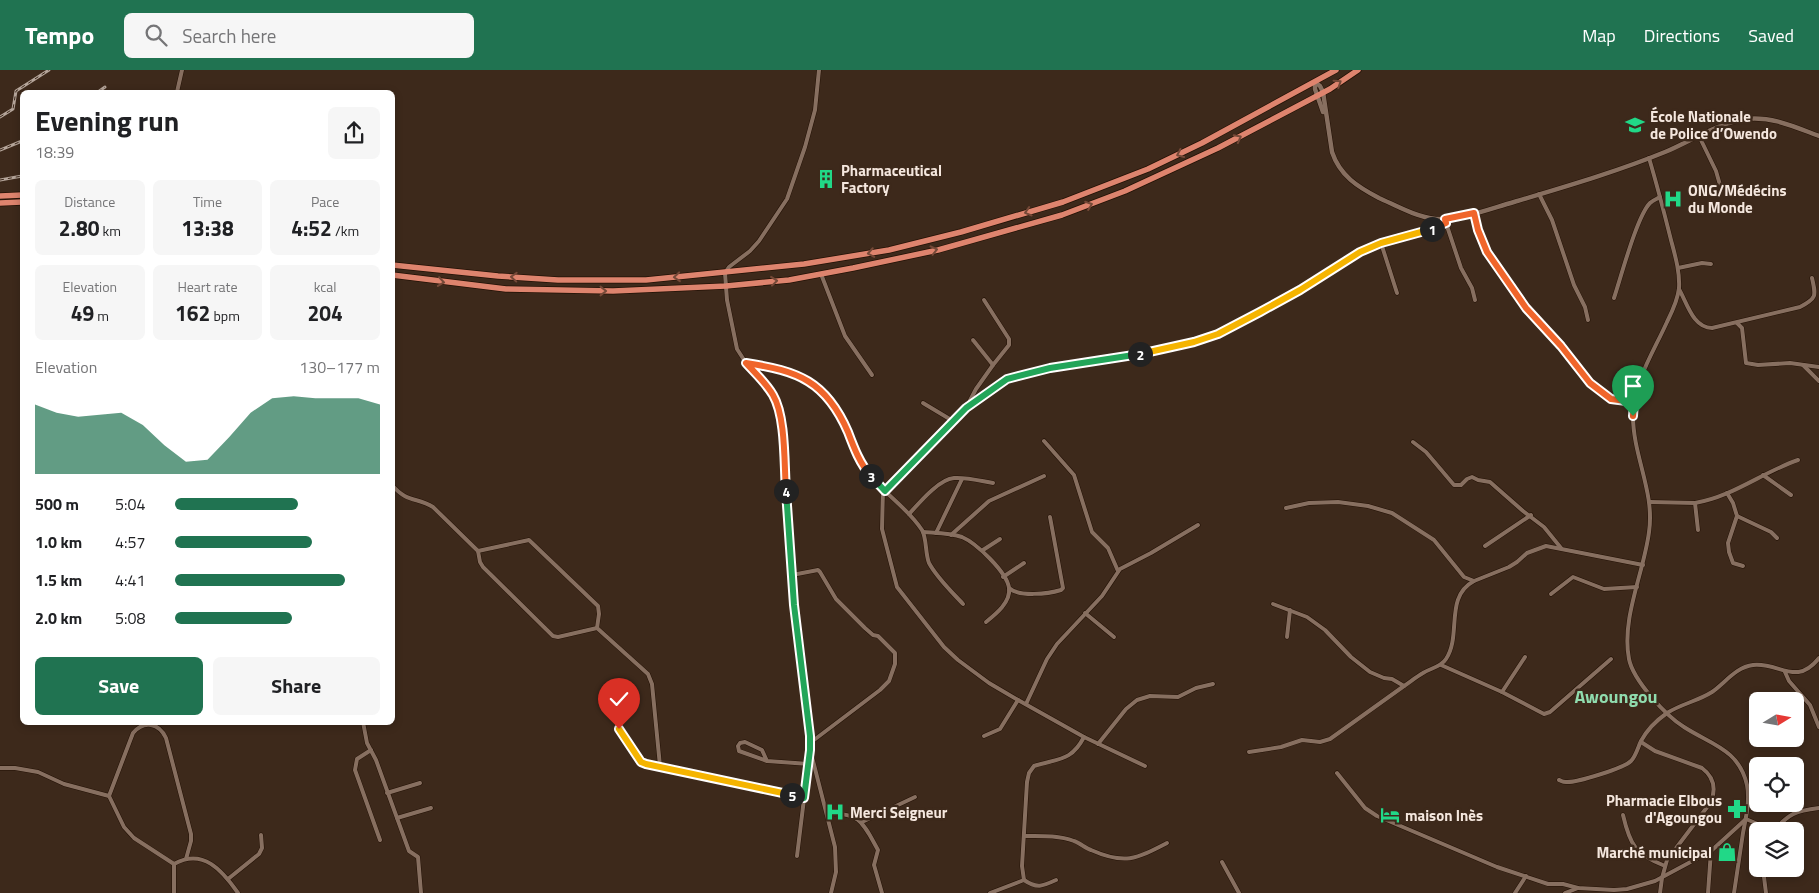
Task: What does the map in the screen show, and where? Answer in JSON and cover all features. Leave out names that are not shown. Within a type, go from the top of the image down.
[{"type":"highway","points":[[395,265],[558,280],[646,280],[804,264],[889,250],[961,232],[1063,202],[1148,169],[1202,144],[1336,70]]},
{"type":"highway","points":[[395,275],[468,285],[568,291],[726,286],[821,274],[938,250],[1062,214],[1151,180],[1192,161],[1320,94],[1358,70]]},
{"type":"highway","points":[[0,196],[20,195]]},
{"type":"highway","points":[[0,203],[20,202]]},
{"type":"street","points":[[177,90],[182,70]]},
{"type":"street","points":[[797,856],[810,742],[799,654],[781,418],[773,395],[746,363],[737,349],[725,273],[729,267],[759,241],[786,199],[808,137],[815,110],[820,70]]},
{"type":"street","points":[[1316,82],[1335,161],[1344,176],[1370,193],[1412,213],[1445,221],[1539,194],[1649,158],[1735,121],[1760,118],[1783,122],[1819,136]]},
{"type":"street","points":[[1699,136],[1716,171],[1722,192]]},
{"type":"street","points":[[1649,158],[1678,268],[1679,289],[1671,313],[1641,375],[1634,402],[1633,416],[1636,443],[1650,502],[1650,531],[1631,612],[1628,658],[1638,680],[1667,713],[1676,722],[1725,750],[1737,763],[1744,776],[1747,787],[1746,819],[1734,893]]},
{"type":"street","points":[[1539,194],[1552,220],[1574,285],[1585,307],[1588,320]]},
{"type":"street","points":[[1614,298],[1636,229],[1650,202],[1660,197]]},
{"type":"street","points":[[1474,213],[1478,230],[1487,252],[1526,308],[1561,346],[1590,383],[1611,399],[1634,402]]},
{"type":"street","points":[[1145,766],[1084,737],[989,683],[944,647],[897,587],[882,529],[884,490],[966,408],[1007,379],[1016,375],[1050,368],[1162,350],[1218,334],[1300,290],[1346,260],[1381,243],[1440,227],[1445,221]]},
{"type":"street","points":[[1445,221],[1461,268],[1472,288],[1475,300]]},
{"type":"street","points":[[1381,243],[1397,293]]},
{"type":"street","points":[[1678,268],[1702,263],[1711,264]]},
{"type":"street","points":[[821,274],[845,336],[872,375]]},
{"type":"street","points":[[1679,289],[1696,320],[1705,328],[1712,328],[1788,311],[1812,301],[1815,295],[1812,278]]},
{"type":"street","points":[[966,408],[993,364],[1010,342],[984,300]]},
{"type":"street","points":[[1736,323],[1742,328],[1746,363],[1758,365],[1790,363],[1819,368]]},
{"type":"street","points":[[973,340],[993,364]]},
{"type":"street","points":[[746,363],[788,371],[808,380],[827,397],[847,431],[867,472],[909,514],[923,532],[930,564],[964,604]]},
{"type":"street","points":[[1803,366],[1819,381]]},
{"type":"street","points":[[923,404],[953,421]]},
{"type":"street","points":[[1044,441],[1074,475],[1092,532],[1108,548],[1118,571]]},
{"type":"street","points":[[1413,442],[1426,452],[1454,485],[1461,485],[1472,477],[1490,482],[1522,511],[1531,515],[1544,527],[1561,548]]},
{"type":"street","points":[[1650,502],[1695,503],[1708,501],[1798,460]]},
{"type":"street","points":[[1763,475],[1791,495]]},
{"type":"street","points":[[951,534],[989,500],[1044,476]]},
{"type":"street","points":[[909,514],[935,488],[953,478],[993,483]]},
{"type":"street","points":[[936,533],[962,478]]},
{"type":"street","points":[[395,488],[402,496],[427,503],[434,507],[478,551],[483,567],[554,636],[558,637],[597,628]]},
{"type":"street","points":[[1727,493],[1733,503],[1737,516],[1728,548],[1733,562],[1743,566]]},
{"type":"street","points":[[1286,508],[1309,503],[1338,502],[1368,506],[1392,513],[1430,536],[1464,576],[1474,581]]},
{"type":"street","points":[[1695,503],[1698,530]]},
{"type":"street","points":[[1485,546],[1531,515]]},
{"type":"street","points":[[1737,516],[1771,532],[1776,538]]},
{"type":"street","points":[[923,532],[951,534],[964,538],[983,550],[1009,588],[1016,592],[1041,595],[1063,588],[1050,517]]},
{"type":"street","points":[[1026,704],[1047,659],[1057,644],[1102,596],[1118,571],[1198,525]]},
{"type":"street","points":[[983,550],[1000,539]]},
{"type":"street","points":[[478,551],[529,540],[598,606],[597,628]]},
{"type":"street","points":[[1250,752],[1282,747],[1302,740],[1320,742],[1330,739],[1426,671],[1441,665],[1449,653],[1456,608],[1461,592],[1468,584],[1508,568],[1527,552],[1546,546],[1643,565]]},
{"type":"street","points":[[1003,577],[1024,563]]},
{"type":"street","points":[[792,575],[818,570],[833,595],[865,628],[873,635],[878,636],[895,653],[896,657],[889,681],[880,690],[810,742]]},
{"type":"street","points":[[1551,594],[1573,577],[1604,589],[1637,587]]},
{"type":"street","points":[[986,622],[999,611],[1007,599],[1009,588]]},
{"type":"street","points":[[1273,604],[1307,617],[1325,630],[1351,658],[1370,672],[1379,677],[1392,679],[1404,686]]},
{"type":"street","points":[[1287,637],[1290,610]]},
{"type":"street","points":[[1085,613],[1114,637]]},
{"type":"street","points":[[597,628],[651,678],[660,766]]},
{"type":"street","points":[[1502,692],[1525,657]]},
{"type":"street","points":[[1441,665],[1502,692],[1540,713],[1547,713],[1612,659]]},
{"type":"street","points":[[1559,780],[1574,782],[1629,763],[1650,728],[1667,713],[1711,693],[1729,677],[1749,666],[1764,666],[1785,672],[1798,673],[1806,670],[1818,660]]},
{"type":"street","points":[[1785,672],[1789,681],[1810,705],[1819,727]]},
{"type":"street","points":[[1098,744],[1126,709],[1137,700],[1150,696],[1178,697],[1196,688],[1213,684]]},
{"type":"street","points":[[984,736],[1000,729],[1018,700]]},
{"type":"street","points":[[613,710],[615,722],[641,762],[804,798]]},
{"type":"street","points":[[142,725],[133,733],[109,796],[116,814],[134,838],[174,864]]},
{"type":"street","points":[[150,725],[157,726],[163,731],[166,738],[191,834],[191,842],[186,859]]},
{"type":"street","points":[[363,725],[365,735],[409,851],[418,857],[421,893]]},
{"type":"street","points":[[1056,880],[1043,886],[1032,886],[1024,880],[1022,866],[1027,782],[1029,773],[1034,766],[1071,755],[1078,748],[1084,737]]},
{"type":"street","points":[[766,760],[762,750],[745,742],[740,743],[738,746],[740,752],[766,760],[809,764]]},
{"type":"street","points":[[1640,742],[1654,751],[1702,768],[1708,773],[1714,788],[1711,802],[1667,860],[1660,893]]},
{"type":"street","points":[[371,750],[357,759],[355,770],[380,840]]},
{"type":"street","points":[[810,750],[828,814],[837,860],[831,893]]},
{"type":"street","points":[[0,768],[15,768],[38,772],[64,784],[109,796]]},
{"type":"street","points":[[1337,773],[1368,811],[1497,867],[1548,884],[1571,885],[1578,888],[1600,890],[1628,889],[1662,878],[1711,851],[1746,819]]},
{"type":"street","points":[[387,794],[420,783]]},
{"type":"street","points":[[862,822],[916,797]]},
{"type":"street","points":[[397,818],[431,808]]},
{"type":"street","points":[[1782,822],[1796,811],[1819,808]]},
{"type":"street","points":[[828,814],[842,812],[862,822],[878,850],[874,865],[882,893]]},
{"type":"street","points":[[1623,815],[1631,843],[1637,850],[1665,866]]},
{"type":"street","points":[[1746,819],[1753,822]]},
{"type":"street","points":[[228,879],[259,854],[262,848],[261,835]]},
{"type":"street","points":[[1024,836],[1054,836],[1075,841],[1089,850],[1121,860],[1135,858],[1167,843]]},
{"type":"street","points":[[1708,893],[1711,851]]},
{"type":"street","points":[[174,864],[186,859],[197,858],[207,861],[218,868],[238,893]]},
{"type":"street","points":[[1222,862],[1239,893]]},
{"type":"street","points":[[174,864],[174,893]]},
{"type":"street","points":[[1515,893],[1526,876]]},
{"type":"street","points":[[1764,877],[1766,893]]},
{"type":"street","points":[[990,893],[1024,880]]},
{"type":"street","points":[[1564,893],[1578,888]]},
{"type":"railway","points":[[0,117],[13,109],[16,91],[49,70]]},
{"type":"railway","points":[[101,90],[105,87]]},
{"type":"railway","points":[[0,150],[20,142]]},
{"type":"railway","points":[[0,180],[20,176]]},
{"type":"place","name":"École Nationale de Police d’Owendo","points":[[1635,125]]},
{"type":"place","name":"Pharmaceutical Factory","points":[[826,179]]},
{"type":"place","name":"ONG/Médécins du Monde","points":[[1673,199]]},
{"type":"place","name":"Pharmacie Elbous d'Agoungou","points":[[1737,809]]},
{"type":"place","name":"Merci Seigneur","points":[[835,812]]},
{"type":"place","name":"maison Inès","points":[[1390,815]]},
{"type":"place","name":"Marché municipal","points":[[1727,852]]},
{"type":"district","name":"Awoungou","points":[[1616,696]]},
{"type":"route","points":[[619,729],[641,762],[646,764],[804,798],[809,764],[810,736],[794,605],[781,418],[773,395],[746,363],[788,371],[808,380],[827,397],[847,431],[860,461],[867,472],[885,491],[966,408],[1007,379],[1016,375],[1050,368],[1162,350],[1218,334],[1300,290],[1360,252],[1381,243],[1444,226],[1446,223],[1445,219],[1474,213],[1483,245],[1526,308],[1561,346],[1590,383],[1611,399],[1634,402],[1633,416]]}]
